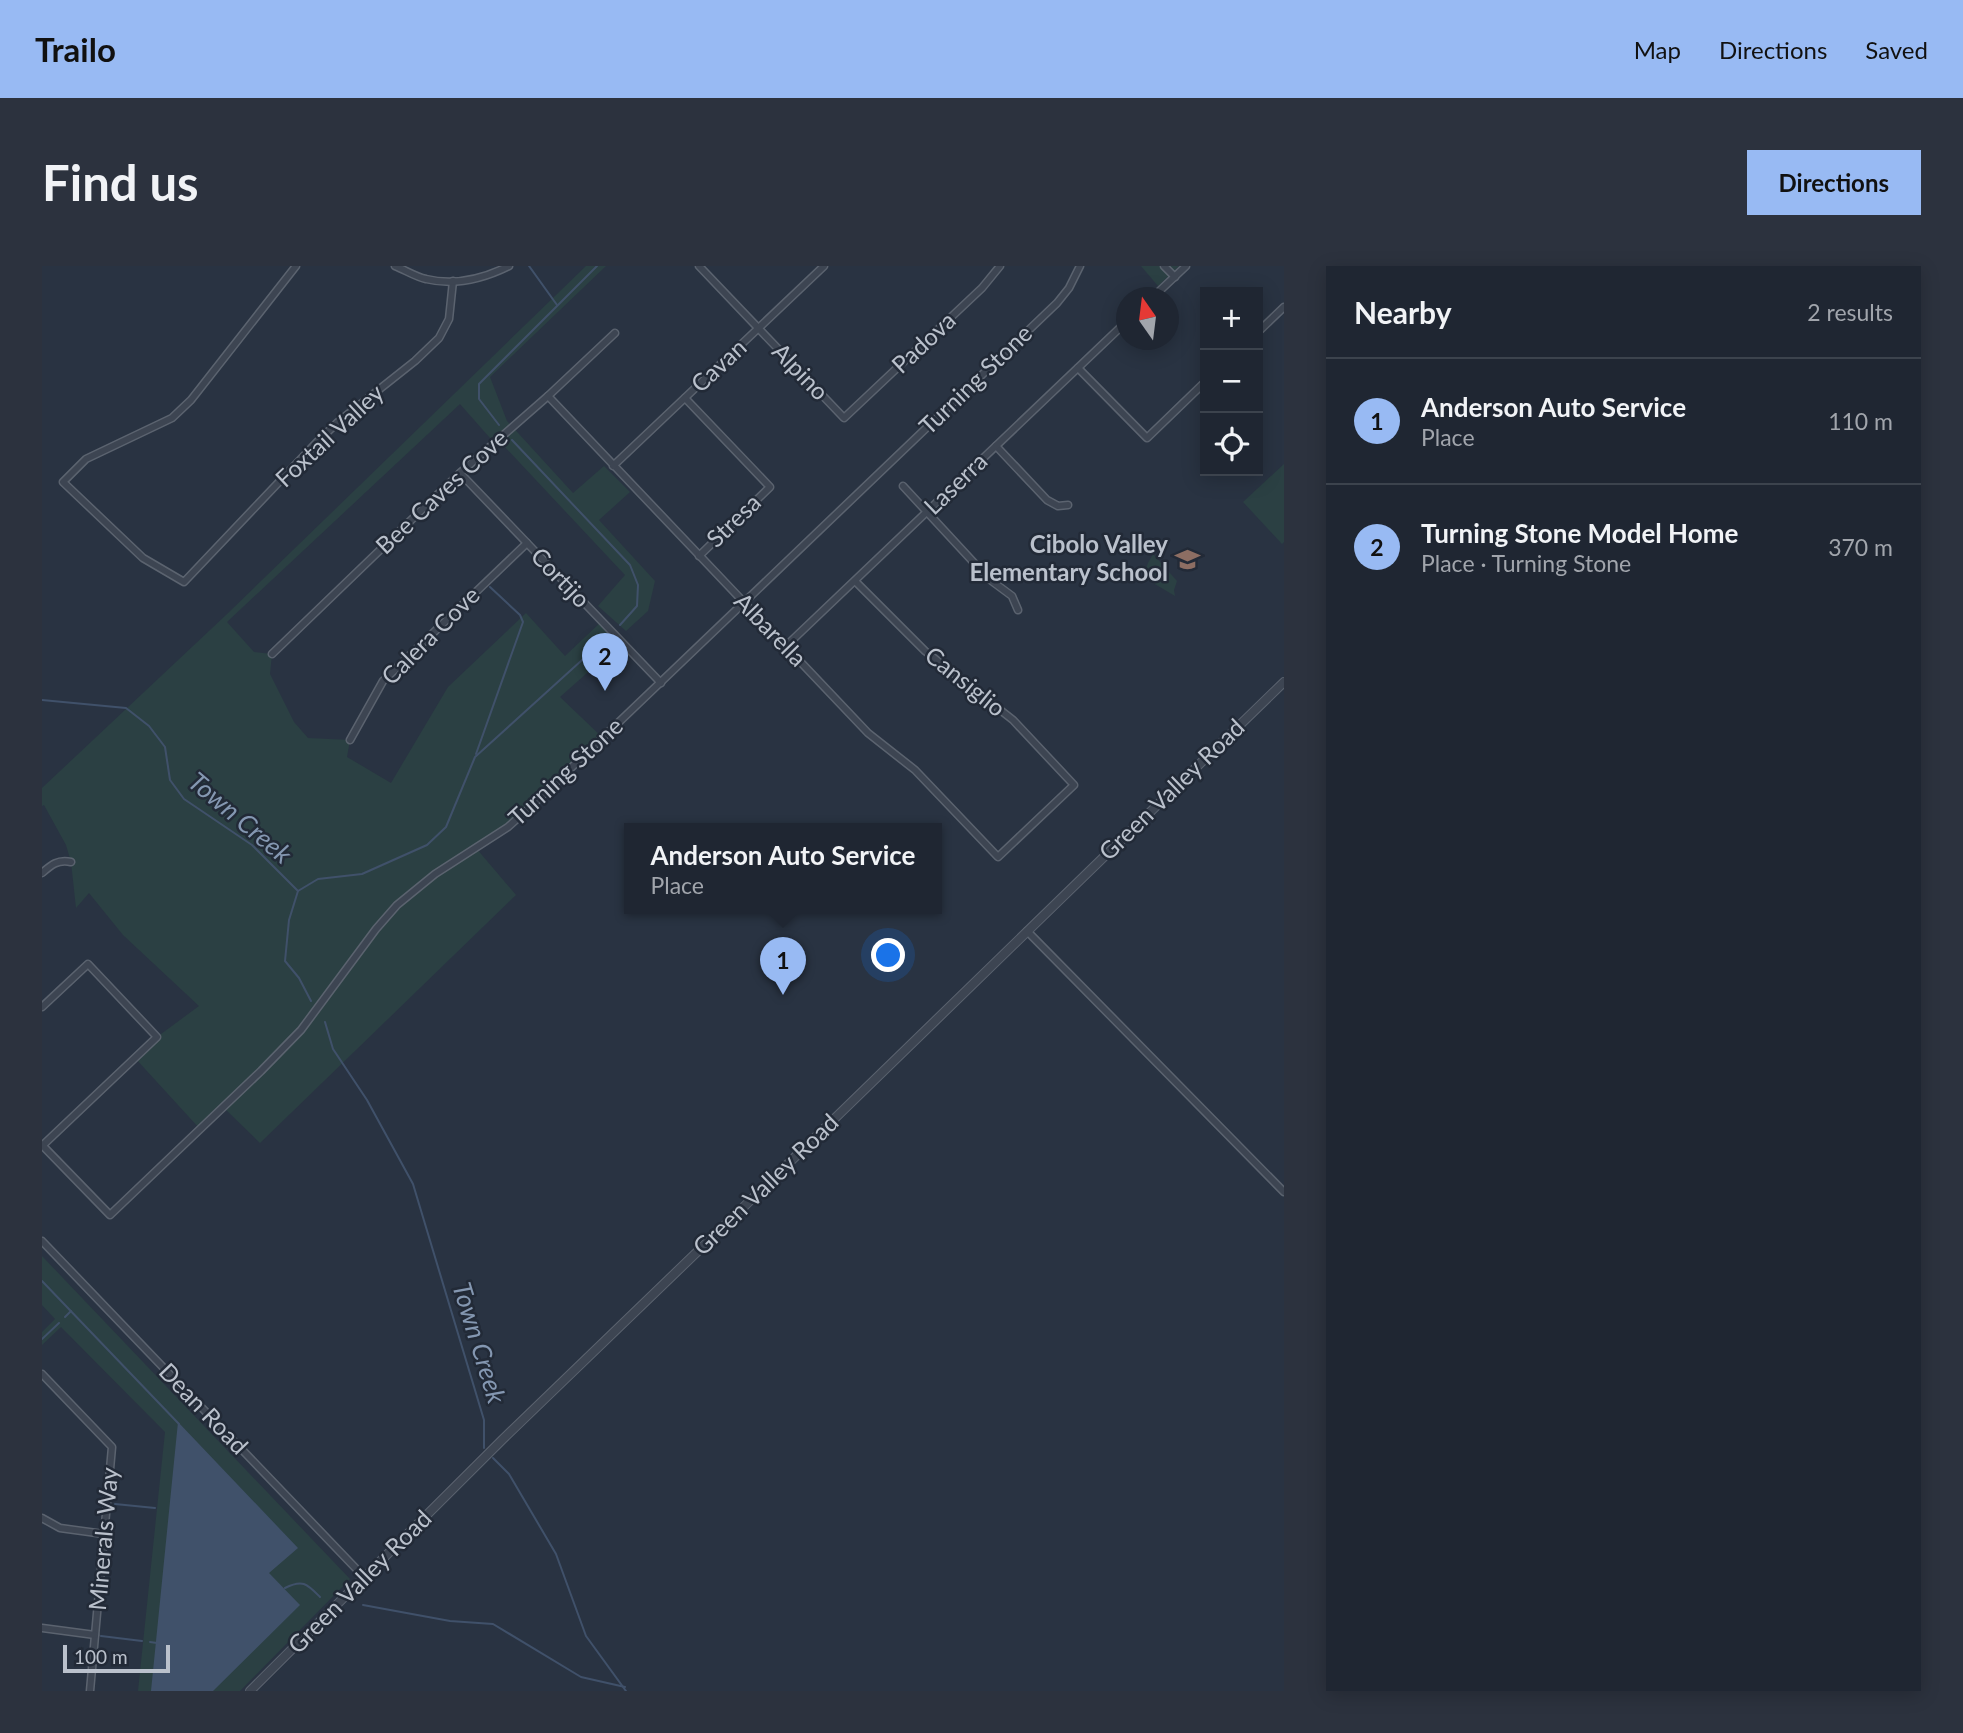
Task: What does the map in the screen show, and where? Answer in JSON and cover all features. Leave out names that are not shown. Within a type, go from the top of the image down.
[{"type":"street","name":"Foxtail Valley","points":[[296,266],[191,400],[172,418],[86,459],[64,482],[144,558],[184,582],[323,436],[439,338],[449,319],[453,281]]},
{"type":"street","points":[[395,266],[426,279],[465,282],[490,276],[509,266]]},
{"type":"street","name":"Alpino","points":[[699,266],[844,418]]},
{"type":"street","name":"Cavan","points":[[613,466],[824,266]]},
{"type":"street","name":"Padova","points":[[844,418],[982,288],[1000,266]]},
{"type":"street","name":"Turning Stone","points":[[42,1146],[110,1215],[301,1030],[397,905],[438,872],[508,827],[1057,303],[1069,288],[1080,266]]},
{"type":"street","points":[[1164,266],[1175,277]]},
{"type":"street","points":[[1164,287],[1186,266]]},
{"type":"street","points":[[1263,327],[1284,307]]},
{"type":"street","name":"Laserra","points":[[786,646],[1116,332]]},
{"type":"street","name":"Bee Caves Cove","points":[[272,654],[460,473],[615,333]]},
{"type":"street","points":[[1078,368],[1147,438],[1200,387]]},
{"type":"street","name":"Albarella","points":[[548,396],[868,733],[915,770],[998,857]]},
{"type":"street","name":"Stresa","points":[[685,398],[770,487],[699,556]]},
{"type":"street","points":[[996,446],[1047,500],[1058,506],[1068,506]]},
{"type":"street","name":"Cortijo","points":[[460,473],[661,683]]},
{"type":"street","points":[[903,486],[989,579],[1012,596],[1017,610]]},
{"type":"street","name":"Calera Cove","points":[[350,740],[383,681],[527,543]]},
{"type":"street","name":"Cansiglio","points":[[855,581],[925,651],[1013,720],[1074,785],[998,857]]},
{"type":"street","name":"Green Valley Road","points":[[250,1691],[503,1439],[1284,682]]},
{"type":"street","points":[[42,873],[51,864],[63,860],[71,862]]},
{"type":"street","points":[[1027,931],[1284,1192]]},
{"type":"street","points":[[42,1007],[88,964],[157,1037],[42,1146]]},
{"type":"street","name":"Dean Road","points":[[42,1241],[365,1578]]},
{"type":"street","name":"Minerals Way","points":[[42,1374],[112,1447],[90,1691]]},
{"type":"street","points":[[42,1518],[60,1528],[104,1535]]},
{"type":"street","points":[[42,1628],[95,1635]]},
{"type":"green space","points":[[586,266],[606,266],[490,377],[507,421],[573,493],[604,466],[630,492],[599,520],[655,581],[648,611],[626,631],[598,606],[625,575],[504,446],[490,438],[460,404],[227,622],[254,652],[272,654],[270,674],[294,722],[308,738],[350,740],[347,757],[391,783],[448,687],[526,613],[565,656],[602,621],[622,642],[560,697],[603,738],[527,810],[476,848],[516,895],[260,1143],[223,1107],[200,1129],[135,1058],[157,1037],[199,1006],[123,935],[89,893],[76,908],[71,862],[66,845],[44,805],[42,806],[42,788],[226,615]]},
{"type":"green space","points":[[1141,266],[1179,266],[1158,286]]},
{"type":"green space","points":[[1284,464],[1284,542],[1282,544],[1243,502]]},
{"type":"green space","points":[[1153,554],[1177,581],[1175,596],[1143,577]]},
{"type":"green space","points":[[42,1256],[350,1579],[240,1691],[138,1691],[165,1432],[61,1327],[42,1345],[42,1332],[55,1319],[42,1305]]},
{"type":"water","points":[[178,1422],[298,1548],[269,1573],[300,1605],[213,1691],[151,1691]]},
{"type":"waterway","points":[[529,266],[557,305]]},
{"type":"waterway","points":[[499,425],[479,399],[479,384],[597,266]]},
{"type":"waterway","points":[[512,440],[630,565],[638,585],[637,606],[620,625]]},
{"type":"waterway","points":[[476,754],[523,622],[520,615],[490,587]]},
{"type":"waterway","points":[[298,891],[318,879],[362,874],[427,845],[446,827],[475,757],[603,641]]},
{"type":"waterway","name":"Town Creek","points":[[42,700],[126,708],[149,726],[165,747],[170,780],[184,799],[252,845],[298,891],[289,920],[285,961],[299,978],[311,1001]]},
{"type":"waterway","name":"Town Creek","points":[[325,1022],[333,1049],[367,1100],[413,1184],[484,1420],[484,1448]]},
{"type":"waterway","points":[[42,1281],[179,1424]]},
{"type":"waterway","points":[[65,1317],[71,1311]]},
{"type":"waterway","points":[[42,1339],[59,1323]]},
{"type":"waterway","name":"Town Creek","points":[[493,1458],[509,1474],[556,1554],[586,1636],[626,1691]]},
{"type":"waterway","points":[[115,1504],[155,1508]]},
{"type":"waterway","points":[[285,1588],[301,1583],[320,1597]]},
{"type":"waterway","points":[[363,1605],[450,1621],[493,1624],[581,1677],[625,1687]]},
{"type":"waterway","points":[[101,1636],[142,1641]]},
{"type":"waterway","points":[[150,1642],[157,1643]]},
{"type":"place","name":"Cibolo Valley Elementary School","points":[[1188,559]]},
{"type":"place","name":"Turning Stone Model Home","points":[[605,691]]},
{"type":"place","name":"Anderson Auto Service","points":[[783,995]]}]
